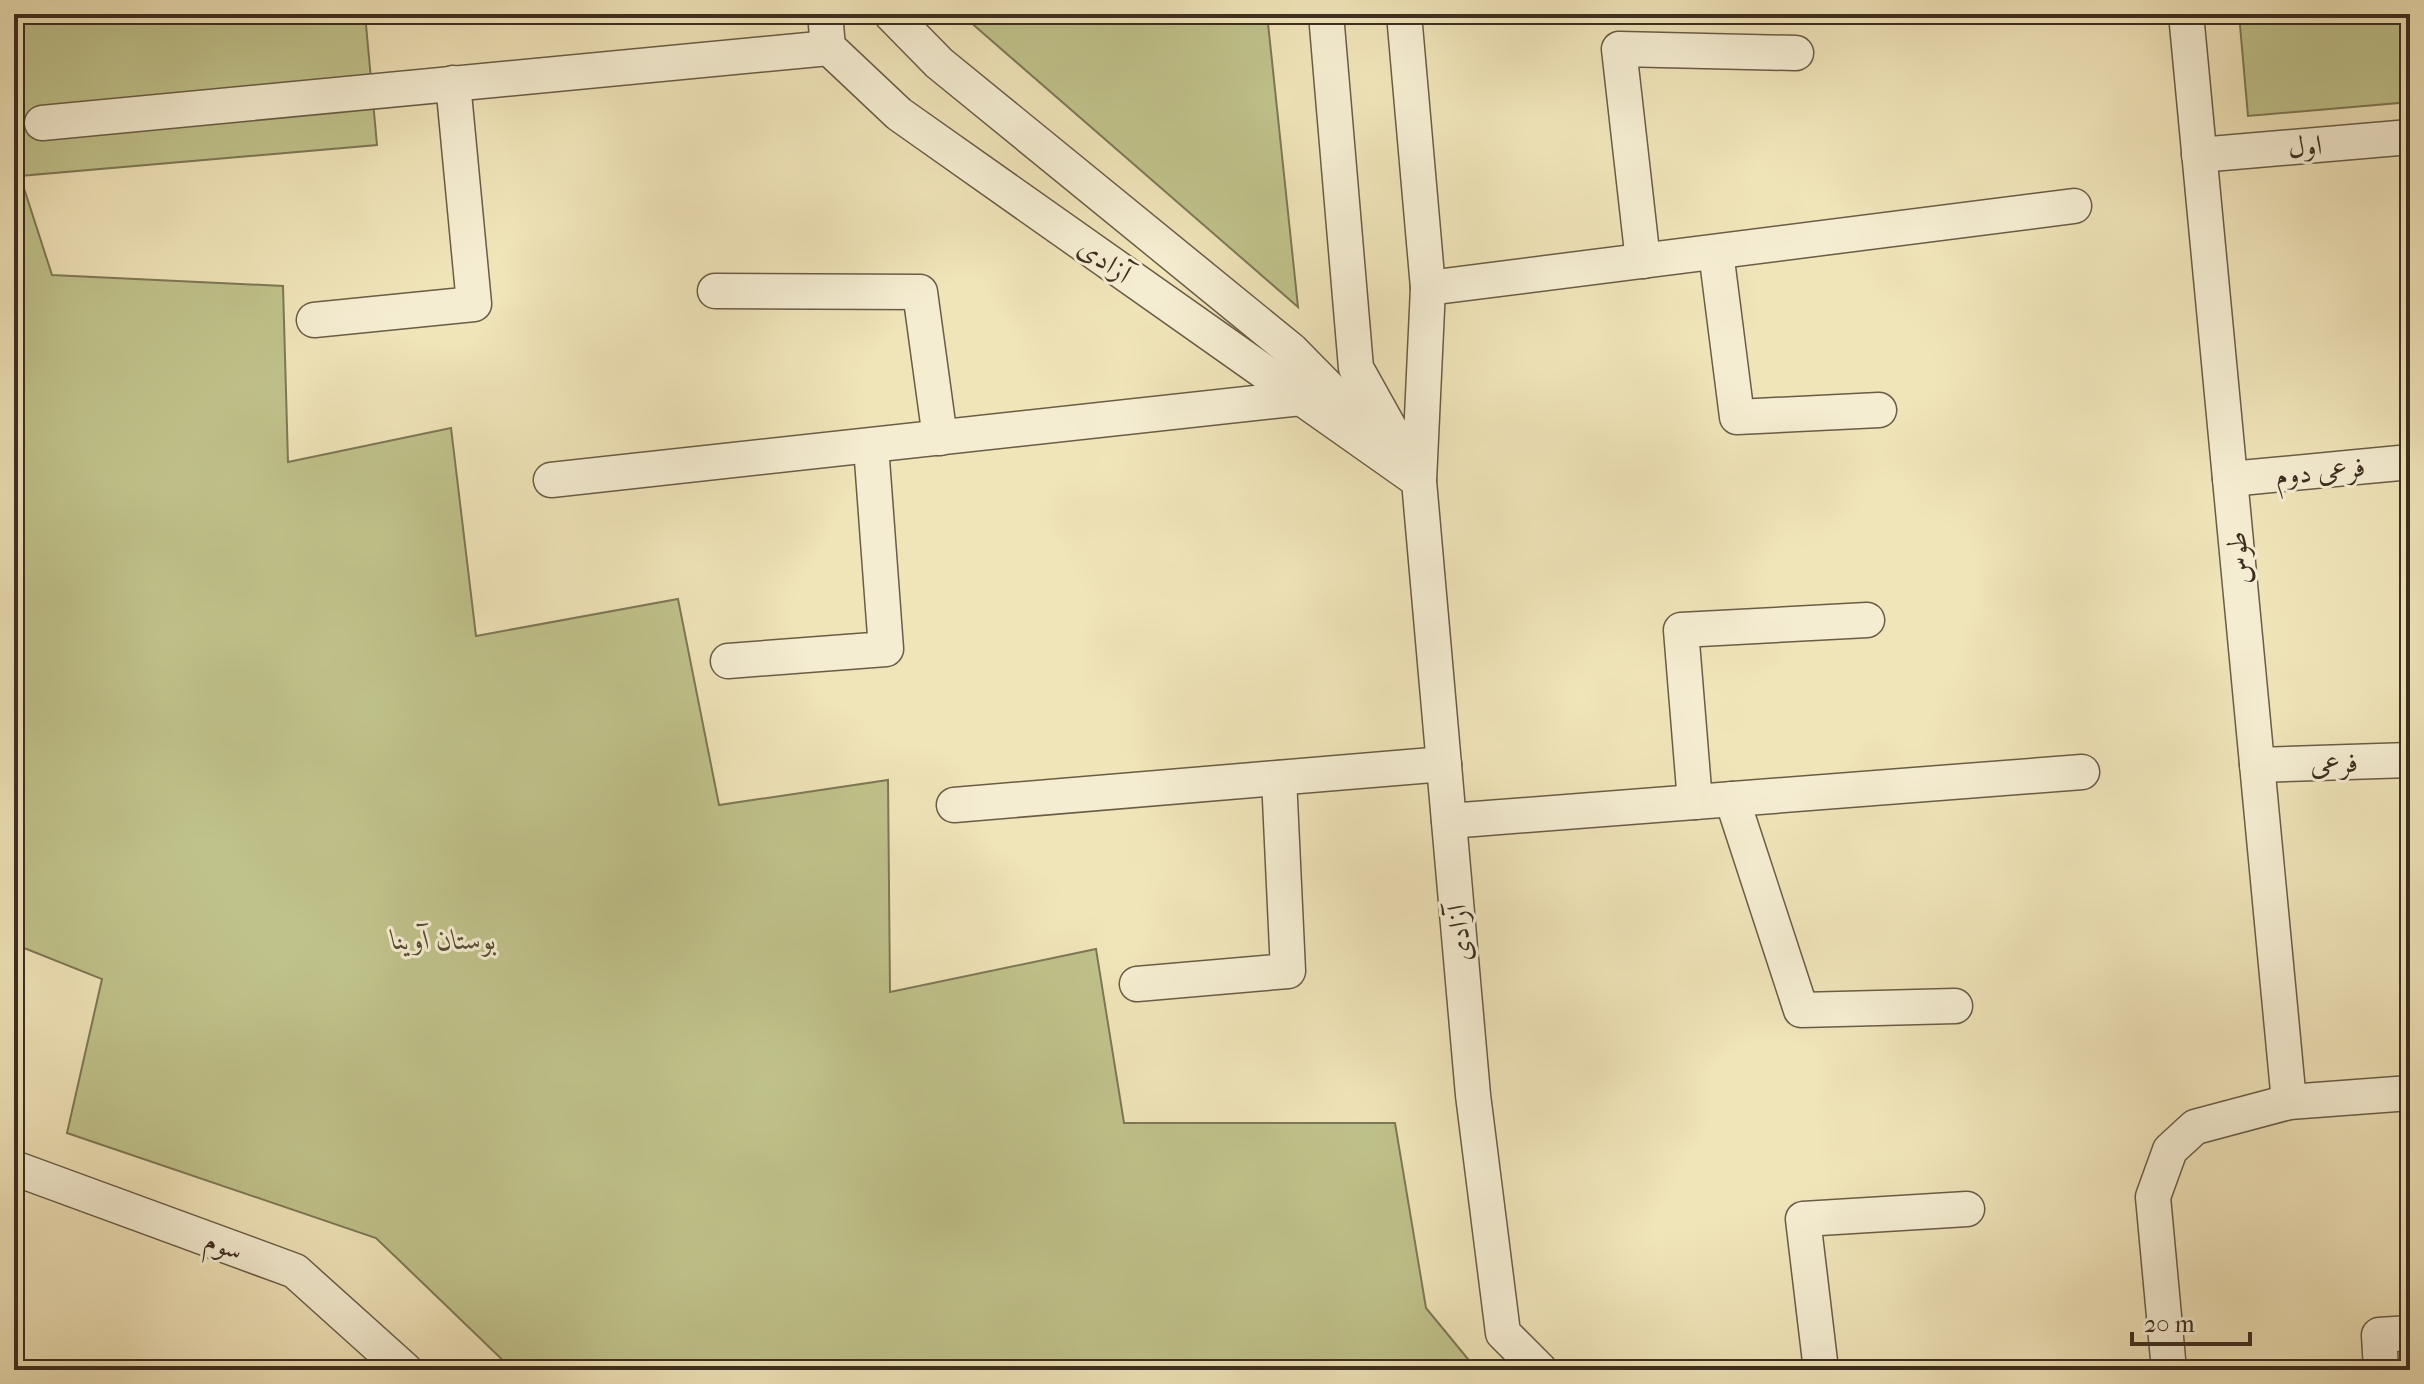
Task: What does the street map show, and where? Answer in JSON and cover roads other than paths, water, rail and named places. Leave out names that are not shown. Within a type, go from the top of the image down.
[{"type":"street","points":[[42,123],[829,48],[825,14]]},
{"type":"street","points":[[891,14],[939,63],[1291,350],[1419,481]]},
{"type":"street","name":"آزادی","points":[[1326,14],[1356,368],[1419,481]]},
{"type":"street","name":"آزادی","points":[[1404,14],[1428,288],[1419,481],[1473,1095],[1503,1333],[1540,1370]]},
{"type":"street","name":"طوس","points":[[2186,14],[2289,1102]]},
{"type":"street","name":"آزادی","points":[[829,48],[899,114],[1419,481]]},
{"type":"street","points":[[1643,261],[1619,49],[1796,53]]},
{"type":"street","points":[[314,320],[474,304],[453,83]]},
{"type":"street","name":"اول","points":[[2199,155],[2410,137]]},
{"type":"street","points":[[1428,288],[2074,206]]},
{"type":"street","points":[[1716,252],[1737,417],[1879,410]]},
{"type":"street","points":[[715,291],[920,292],[940,438]]},
{"type":"street","points":[[551,480],[1301,398]]},
{"type":"street","points":[[728,661],[886,649],[871,446]]},
{"type":"street","name":"فرعی دوم","points":[[2230,479],[2410,462]]},
{"type":"street","points":[[1695,802],[1681,630],[1867,620]]},
{"type":"street","name":"فرعی","points":[[2257,765],[2410,760]]},
{"type":"street","points":[[954,805],[1444,764]]},
{"type":"street","points":[[1449,821],[2082,772]]},
{"type":"street","points":[[1137,984],[1288,971],[1279,778]]},
{"type":"street","points":[[1732,799],[1801,1010],[1955,1006]]},
{"type":"street","points":[[2169,1370],[2153,1197],[2170,1150],[2195,1127],[2289,1102],[2410,1093]]},
{"type":"street","name":"سوم","points":[[14,1168],[295,1271],[405,1370]]},
{"type":"street","points":[[1821,1370],[1803,1219],[1967,1209]]},
{"type":"street","points":[[2381,1370],[2379,1335],[2410,1333]]},
{"type":"park label","name":"بوستان آوینا","points":[[444,939]]}]
